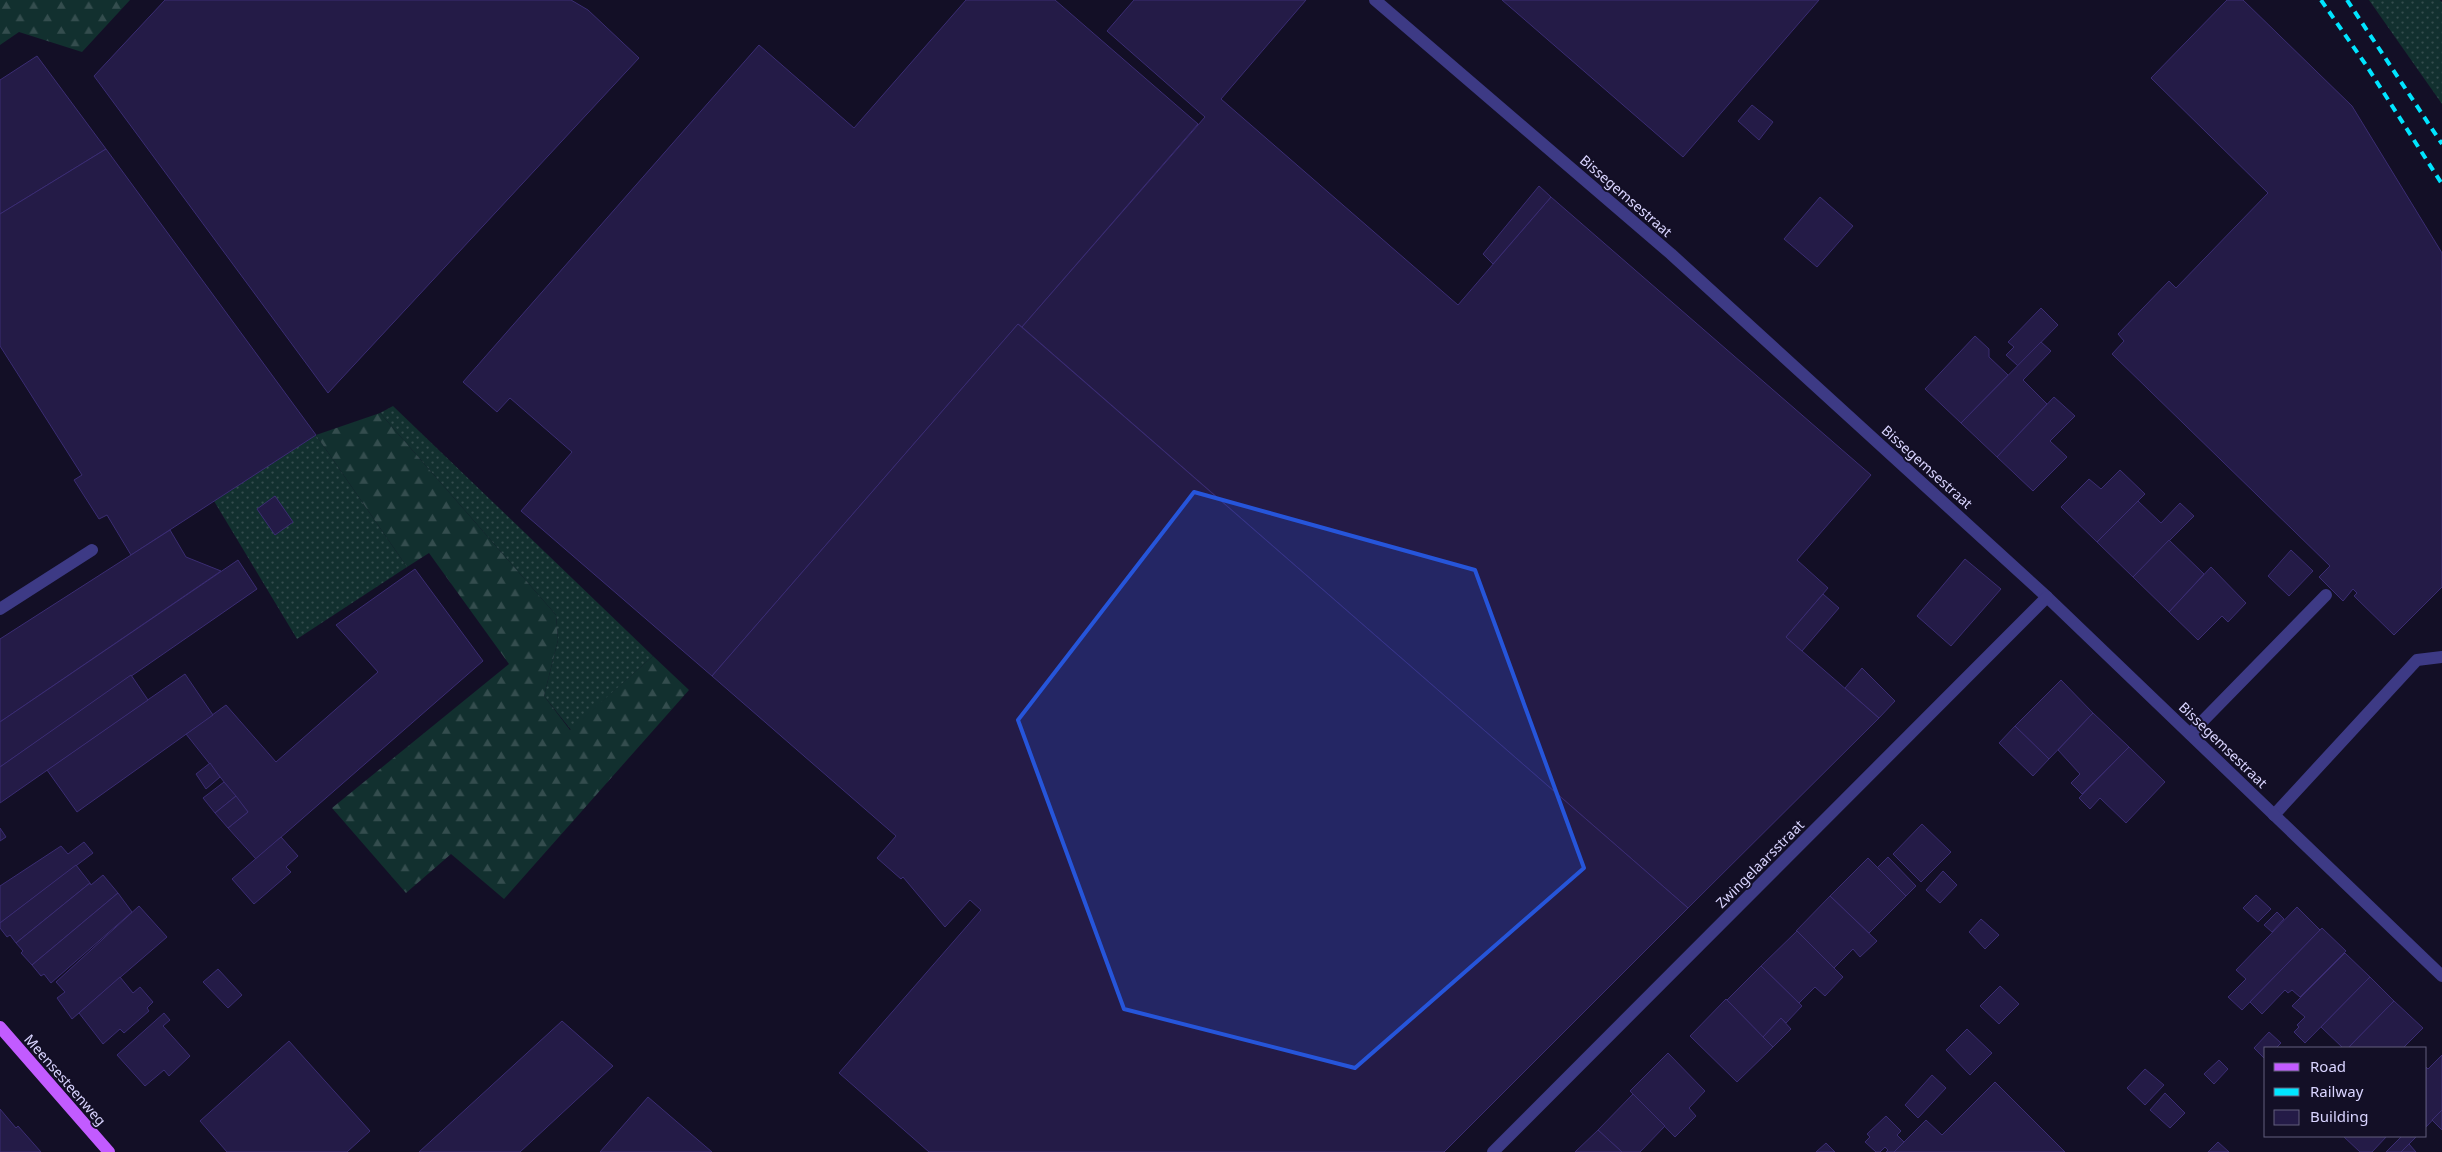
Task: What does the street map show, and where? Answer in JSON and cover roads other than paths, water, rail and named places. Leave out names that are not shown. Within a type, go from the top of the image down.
[{"type":"main road","name":"Meensesteenweg","points":[[0,1027],[109,1152]]},
{"type":"street","name":"Bissegemsestraat","points":[[1375,0],[1671,254],[2047,597],[2442,976]]},
{"type":"street","points":[[0,609],[92,550]]},
{"type":"street","points":[[2190,734],[2326,595]]},
{"type":"street","name":"Zwingelaarsstraat","points":[[1494,1152],[2047,597]]},
{"type":"street","points":[[2274,814],[2417,660],[2442,657]]},
{"type":"railway","points":[[2321,0],[2366,65],[2442,184]]},
{"type":"railway","points":[[2347,0],[2442,144]]}]
